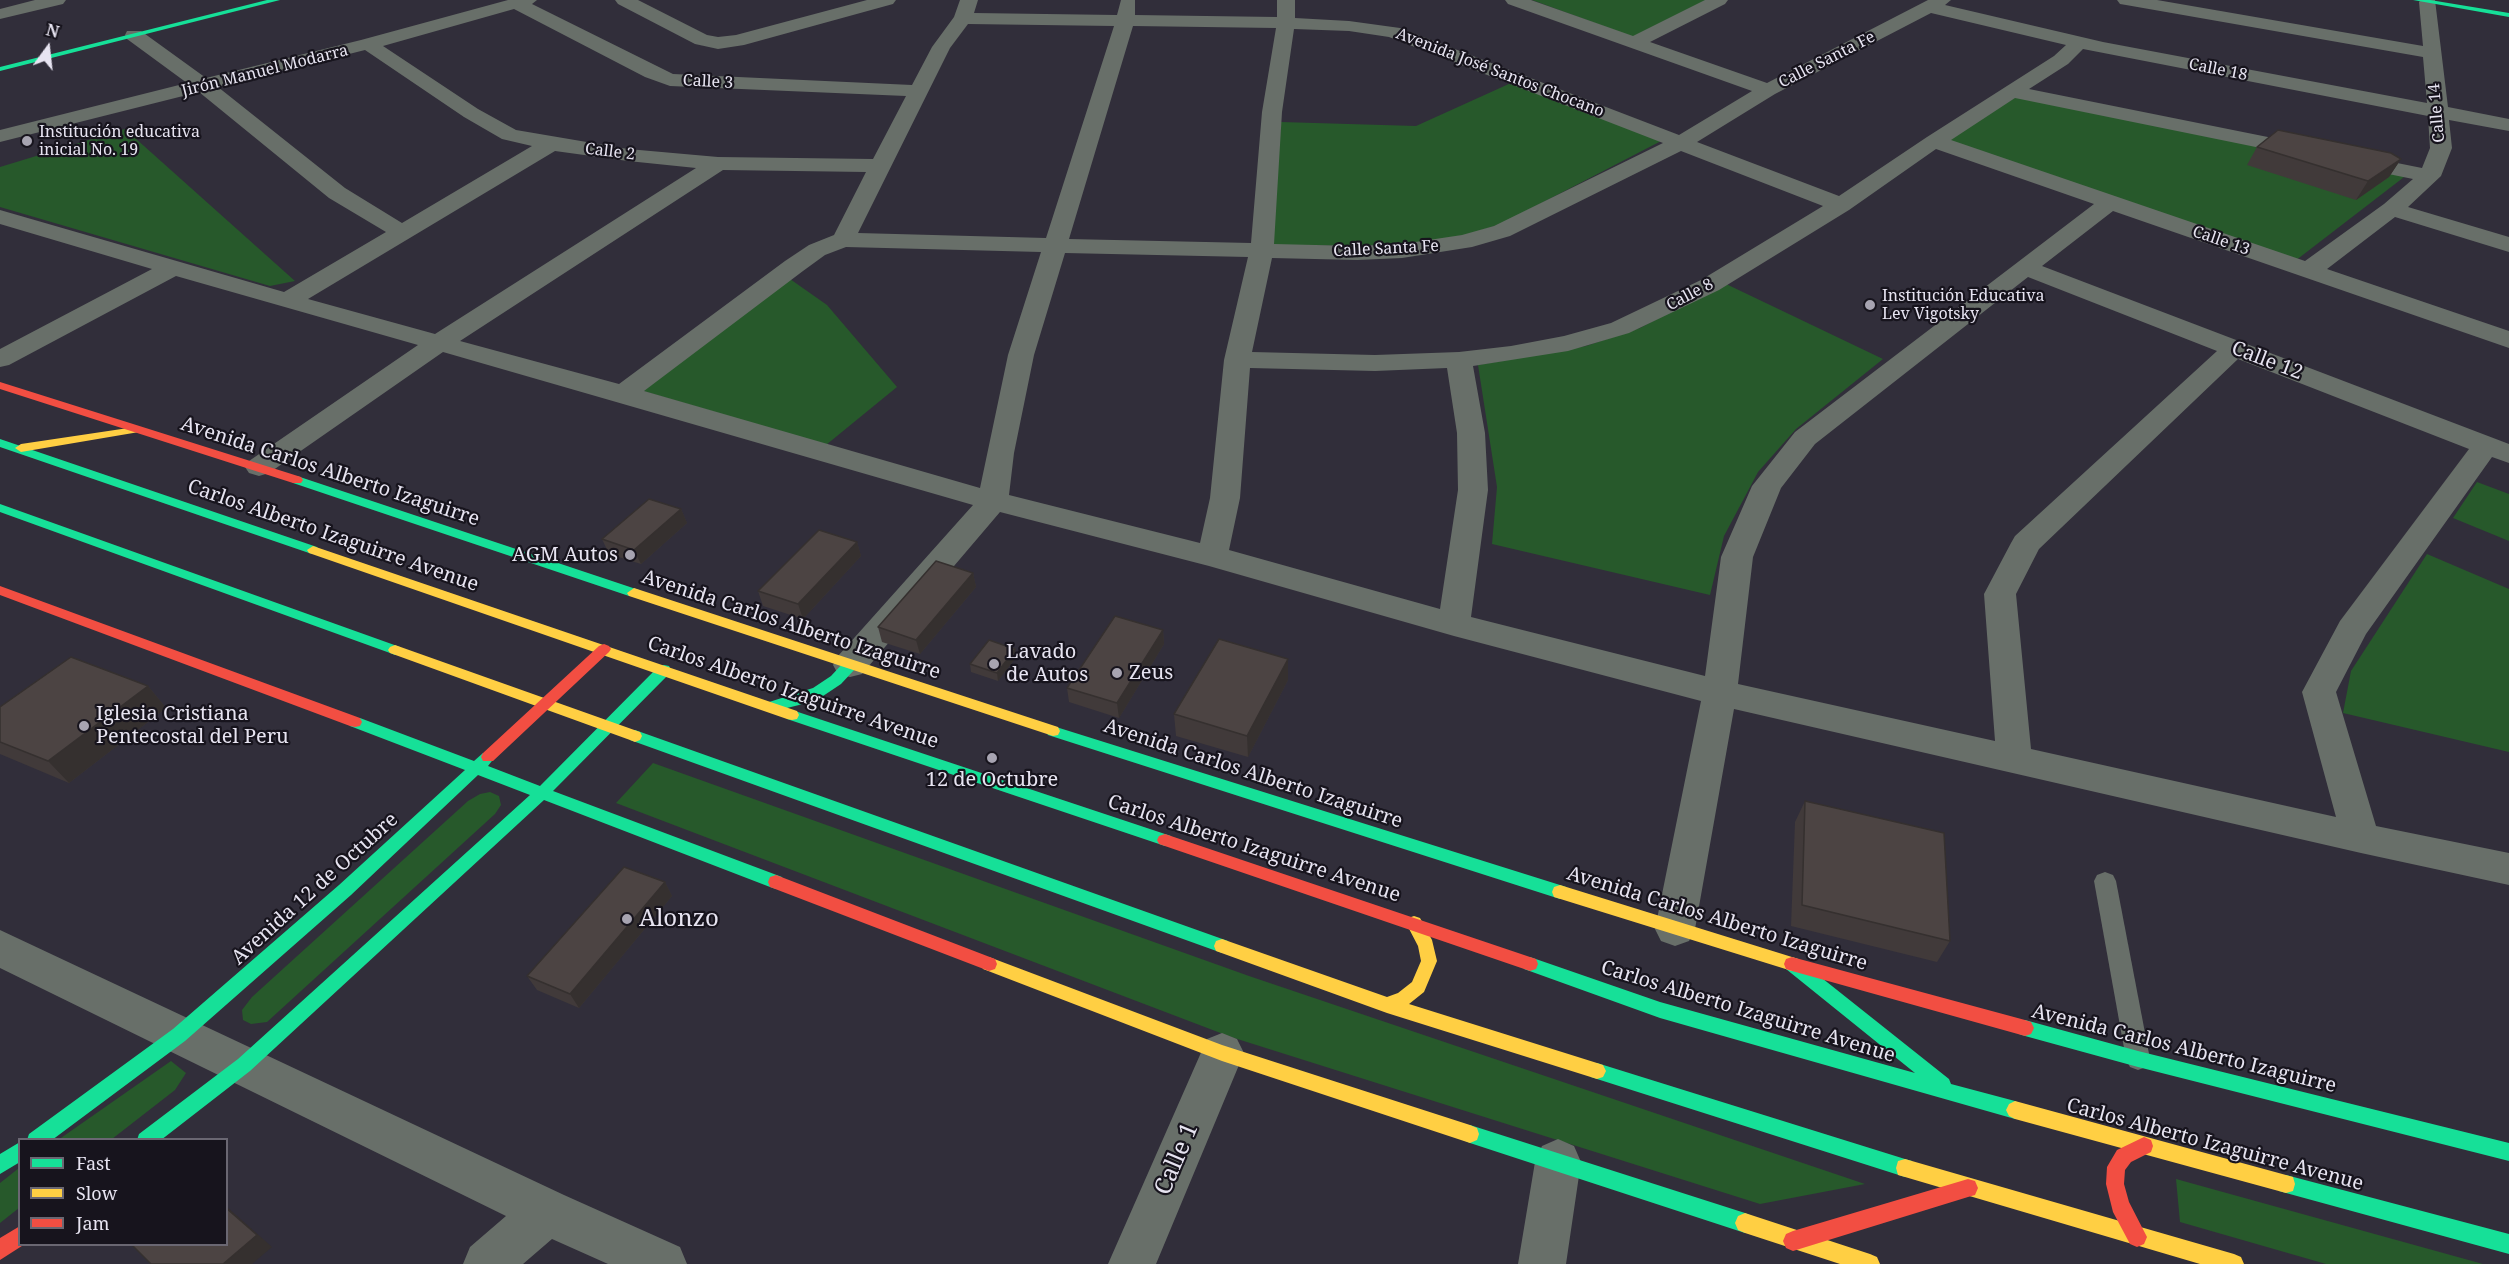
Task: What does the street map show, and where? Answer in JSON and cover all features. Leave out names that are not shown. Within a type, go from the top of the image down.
[{"type":"main road","points":[[0,62],[247,0]]},
{"type":"main road","points":[[0,69],[276,0]]},
{"type":"main road","points":[[2422,1],[2509,15]]},
{"type":"main road","name":"Avenida Carlos Alberto Izaguirre","points":[[0,385],[135,430],[259,467],[850,665],[1675,929],[1792,964],[2138,1059],[2509,1152]]},
{"type":"main road","points":[[16,449],[135,430]]},
{"type":"main road","name":"Carlos Alberto Izaguirre Avenue","points":[[0,443],[771,707],[1414,923],[1660,1010],[2144,1146],[2509,1244]]},
{"type":"main road","points":[[0,508],[1387,1005],[1968,1188],[2234,1264]]},
{"type":"main road","points":[[0,590],[477,768],[1222,1053],[1793,1241],[1870,1264]]},
{"type":"main road","name":"Avenida 12 de Octubre","points":[[39,1138],[179,1035],[345,890],[604,649]]},
{"type":"main road","points":[[771,707],[799,700],[818,692],[836,680],[850,665]]},
{"type":"main road","points":[[149,1138],[244,1065],[408,918],[542,793],[664,670]]},
{"type":"main road","points":[[1387,1005],[1404,998],[1418,987],[1425,975],[1429,961],[1426,945],[1414,923]]},
{"type":"main road","points":[[1792,964],[1954,1093]]},
{"type":"main road","points":[[2137,1237],[2120,1205],[2115,1184],[2116,1167],[2124,1156],[2144,1146]]},
{"type":"main road","points":[[0,1165],[18,1152]]},
{"type":"main road","points":[[1793,1241],[1968,1188]]},
{"type":"main road","points":[[0,1250],[18,1237]]},
{"type":"street","points":[[0,14],[57,0]]},
{"type":"street","points":[[632,4],[702,40],[718,43],[737,41],[887,0]]},
{"type":"street","points":[[1514,0],[1768,90]]},
{"type":"street","points":[[1634,43],[1719,0]]},
{"type":"street","points":[[2126,0],[2432,53]]},
{"type":"street","name":"Calle 14","points":[[2308,271],[2392,209],[2430,176],[2441,148],[2432,53],[2422,1]]},
{"type":"street","name":"Jirón Manuel Modarra","points":[[0,136],[368,45],[522,2]]},
{"type":"street","name":"Calle 3","points":[[522,2],[652,73],[670,80],[918,91]]},
{"type":"street","points":[[632,4],[662,3]]},
{"type":"street","name":"Calle 18","points":[[1935,4],[2079,43],[2509,125]]},
{"type":"street","name":"Calle Santa Fe","points":[[843,240],[1357,253],[1420,249],[1464,242],[1502,231],[1682,142],[1768,90],[1935,4]]},
{"type":"street","points":[[623,394],[794,266],[817,250],[843,240],[941,47],[966,9]]},
{"type":"street","name":"Avenida José Santos Chocano","points":[[966,9],[1286,12],[1349,26],[1393,32],[1841,205]]},
{"type":"street","points":[[850,665],[993,501],[1000,453],[1021,356],[1127,10]]},
{"type":"street","points":[[1212,556],[1225,498],[1238,360],[1262,250],[1272,112],[1286,12]]},
{"type":"street","points":[[134,35],[204,86],[337,193],[403,233]]},
{"type":"street","name":"Calle 8","points":[[1238,360],[1375,363],[1459,360],[1511,354],[1568,343],[1620,328],[1710,285],[1841,205],[1934,141],[2015,92],[2061,60],[2079,43]]},
{"type":"street","name":"Calle 2","points":[[368,45],[471,113],[509,135],[550,144],[628,155],[718,162],[880,166]]},
{"type":"street","points":[[2015,92],[2430,176]]},
{"type":"street","name":"Calle 13","points":[[1934,141],[2509,340]]},
{"type":"street","points":[[287,302],[550,144]]},
{"type":"street","points":[[259,467],[439,343],[718,162]]},
{"type":"street","points":[[1675,929],[1720,693],[1737,558],[1767,486],[1805,438],[2110,202]]},
{"type":"street","points":[[2392,209],[2509,245]]},
{"type":"street","points":[[0,217],[287,302],[623,394],[993,501],[1212,556],[1454,624],[1720,693],[2361,838],[2509,869]]},
{"type":"street","points":[[0,359],[173,268]]},
{"type":"street","name":"Calle 12","points":[[2025,268],[2497,450]]},
{"type":"street","points":[[2014,760],[2000,594],[2026,543],[2235,348]]},
{"type":"street","points":[[1454,624],[1473,490],[1471,433],[1459,360]]},
{"type":"street","points":[[2361,838],[2319,692],[2352,629],[2497,450]]},
{"type":"street","points":[[0,948],[547,1212],[663,1264]]},
{"type":"street","name":"Calle 1","points":[[1132,1264],[1222,1053]]},
{"type":"street","points":[[1542,1264],[1558,1162]]},
{"type":"street","points":[[487,1264],[547,1212]]},
{"type":"lane","points":[[2105,881],[2138,1059]]},
{"type":"green space","points":[[1532,0],[1716,0],[1633,37]]},
{"type":"green space","points":[[1511,83],[1663,140],[1501,224],[1470,234],[1422,243],[1358,246],[1271,245],[1281,122],[1416,126]]},
{"type":"green space","points":[[2019,95],[2408,174],[2295,261],[1948,140]]},
{"type":"green space","points":[[125,129],[295,281],[270,286],[0,207],[0,167]]},
{"type":"green space","points":[[790,279],[827,305],[897,387],[826,445],[643,391]]},
{"type":"green space","points":[[1724,283],[1883,359],[1796,429],[1758,472],[1724,536],[1710,595],[1492,544],[1497,487],[1478,365],[1586,346],[1640,328]]},
{"type":"green space","points":[[2477,482],[2509,494],[2509,541],[2453,518]]},
{"type":"green space","points":[[2427,554],[2509,589],[2509,752],[2343,713],[2351,671]]},
{"type":"green space","points":[[653,763],[1249,976],[1865,1184],[1760,1204],[1231,1037],[616,803]]},
{"type":"green space","points":[[490,792],[499,796],[501,805],[495,814],[267,1022],[251,1024],[243,1020],[242,1010],[252,997],[468,801],[480,794]]},
{"type":"green space","points":[[171,1061],[186,1073],[175,1090],[113,1138],[61,1138]]},
{"type":"green space","points":[[18,1169],[18,1209],[0,1223],[0,1183]]},
{"type":"green space","points":[[2176,1179],[2483,1264],[2326,1264],[2180,1222]]},
{"type":"building","points":[[2278,130],[2391,153],[2401,159],[2368,181],[2257,147]]},
{"type":"building","points":[[649,499],[681,509],[634,550],[602,539]]},
{"type":"building","points":[[819,530],[857,542],[798,604],[758,591]]},
{"type":"building","points":[[936,561],[973,573],[916,640],[878,627]]},
{"type":"building","name":"Zeus","points":[[1115,616],[1163,630],[1117,703],[1067,688]]},
{"type":"building","points":[[1219,639],[1288,659],[1247,736],[1174,714]]},
{"type":"building","points":[[989,640],[1015,649],[997,673],[970,664]]},
{"type":"building","points":[[71,657],[148,686],[48,761],[0,742],[0,707]]},
{"type":"building","points":[[1805,801],[1944,833],[1950,941],[1802,905]]},
{"type":"building","points":[[624,867],[665,882],[570,994],[527,976]]},
{"type":"building","points":[[228,1210],[257,1235],[223,1264],[151,1264],[133,1246],[228,1246]]},
{"type":"traffic: fast","points":[[0,69],[276,0]]},
{"type":"traffic: fast","points":[[2417,0],[2509,15]]},
{"type":"traffic: fast","points":[[0,443],[313,550]]},
{"type":"traffic: fast","points":[[297,480],[634,593]]},
{"type":"traffic: fast","points":[[0,508],[395,650]]},
{"type":"traffic: fast","points":[[771,707],[799,700],[818,692],[836,680],[850,665]]},
{"type":"traffic: fast","points":[[149,1138],[244,1065],[407,918],[542,793],[664,670]]},
{"type":"traffic: fast","points":[[792,715],[1165,840]]},
{"type":"traffic: fast","points":[[355,722],[776,882]]},
{"type":"traffic: fast","points":[[1053,731],[1560,892]]},
{"type":"traffic: fast","points":[[635,736],[1222,946]]},
{"type":"traffic: fast","points":[[39,1138],[179,1035],[345,890],[488,757]]},
{"type":"traffic: fast","points":[[1530,964],[1660,1010],[2015,1110]]},
{"type":"traffic: fast","points":[[1792,964],[1943,1085]]},
{"type":"traffic: fast","points":[[2025,1028],[2138,1059],[2509,1152]]},
{"type":"traffic: fast","points":[[1597,1071],[1905,1168]]},
{"type":"traffic: fast","points":[[1470,1134],[1745,1223]]},
{"type":"traffic: fast","points":[[0,1165],[18,1152]]},
{"type":"traffic: fast","points":[[2286,1184],[2509,1244]]},
{"type":"traffic: slow","points":[[21,448],[135,430]]},
{"type":"traffic: slow","points":[[313,550],[792,715]]},
{"type":"traffic: slow","points":[[634,593],[1053,731]]},
{"type":"traffic: slow","points":[[395,650],[635,736]]},
{"type":"traffic: slow","points":[[1560,892],[1792,964]]},
{"type":"traffic: slow","points":[[1387,1005],[1404,998],[1418,987],[1429,961],[1426,945],[1414,923]]},
{"type":"traffic: slow","points":[[1222,946],[1387,1005],[1597,1071]]},
{"type":"traffic: slow","points":[[989,964],[1222,1053],[1470,1134]]},
{"type":"traffic: slow","points":[[2015,1110],[2286,1184]]},
{"type":"traffic: slow","points":[[1905,1168],[2234,1264]]},
{"type":"traffic: slow","points":[[1745,1223],[1870,1264]]},
{"type":"traffic: jam","points":[[0,385],[297,480]]},
{"type":"traffic: jam","points":[[0,590],[355,722]]},
{"type":"traffic: jam","points":[[488,757],[604,649]]},
{"type":"traffic: jam","points":[[1165,840],[1530,964]]},
{"type":"traffic: jam","points":[[776,882],[989,964]]},
{"type":"traffic: jam","points":[[1792,964],[2025,1028]]},
{"type":"traffic: jam","points":[[2137,1237],[2120,1205],[2115,1184],[2116,1167],[2124,1156],[2144,1146]]},
{"type":"traffic: jam","points":[[1793,1241],[1968,1188]]},
{"type":"traffic: jam","points":[[0,1250],[18,1237]]},
{"type":"place","name":"Institución educativa inicial No. 19","points":[[27,141]]},
{"type":"place","name":"Institución Educativa Lev Vigotsky","points":[[1870,305]]},
{"type":"place","name":"AGM Autos","points":[[630,555]]},
{"type":"place","name":"Lavado de Autos","points":[[994,664]]},
{"type":"place","name":"Zeus","points":[[1117,673]]},
{"type":"place","name":"Iglesia Cristiana Pentecostal del Peru","points":[[84,726]]},
{"type":"place","name":"12 de Octubre","points":[[992,758]]},
{"type":"place","name":"Alonzo","points":[[627,919]]}]
